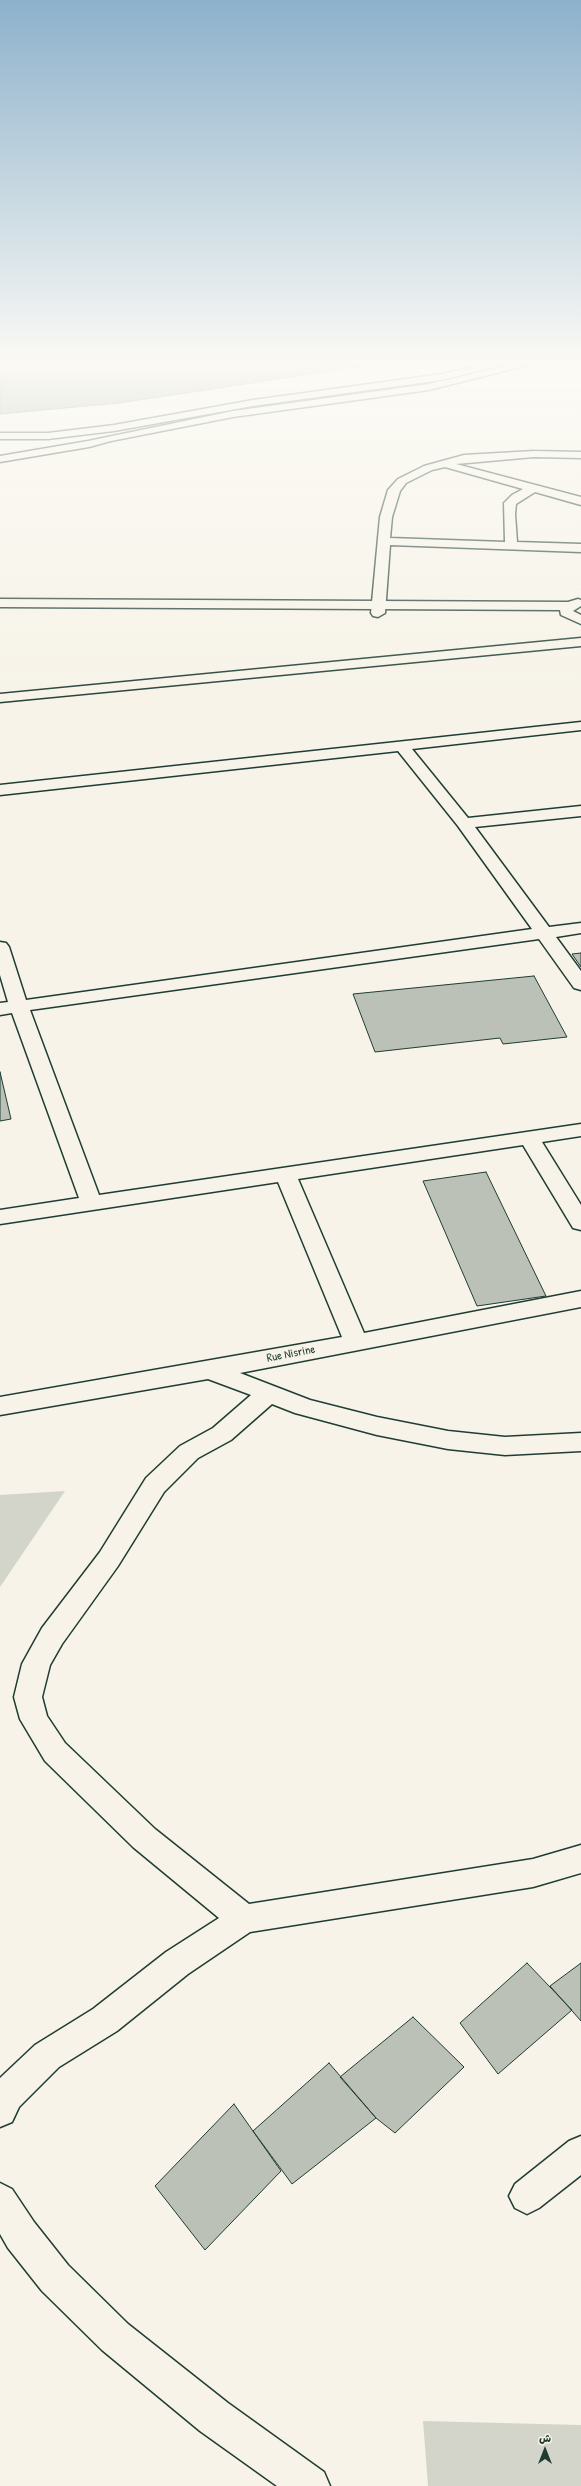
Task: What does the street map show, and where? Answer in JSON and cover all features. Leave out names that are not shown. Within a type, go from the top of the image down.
[{"type":"street","points":[[379,608],[383,541],[386,518],[394,490],[407,479]]},
{"type":"street","points":[[501,479],[581,501]]},
{"type":"street","points":[[511,545],[509,514],[510,504],[516,496],[534,488]]},
{"type":"street","points":[[383,541],[581,548]]},
{"type":"street","points":[[0,603],[575,611]]},
{"type":"street","points":[[0,614],[379,608]]},
{"type":"street","points":[[0,698],[581,642]]},
{"type":"street","points":[[0,790],[581,726]]},
{"type":"street","points":[[402,746],[464,823],[581,984]]},
{"type":"street","points":[[464,823],[581,811]]},
{"type":"street","points":[[9,1008],[543,932],[581,928]]},
{"type":"street","points":[[0,947],[9,1008],[91,1203]]},
{"type":"street","points":[[0,1217],[581,1130]]},
{"type":"street","points":[[529,1138],[581,1223]]},
{"type":"street","points":[[286,1175],[356,1342]]},
{"type":"street","name":"Rue Nisrine","points":[[0,1406],[210,1370],[581,1299]]},
{"type":"street","points":[[210,1370],[304,1407],[376,1426],[448,1440],[505,1446],[581,1442]]},
{"type":"street","points":[[244,1919],[144,1838],[55,1752],[34,1719],[28,1697],[36,1664],[52,1636],[81,1594],[109,1559],[155,1485],[189,1452],[222,1434],[269,1393]]},
{"type":"street","points":[[0,2110],[7,2095],[47,2056],[105,2020],[177,1963],[244,1919],[533,1873],[581,1859]]},
{"type":"street","points":[[527,2196],[581,2154]]},
{"type":"street","points":[[0,2201],[21,2235],[54,2278],[115,2337],[214,2417],[310,2486]]},
{"type":"shaded area","points":[[65,1491],[0,1587],[0,1495]]},
{"type":"shaded area","points":[[423,2421],[581,2425],[581,2486],[428,2486]]},
{"type":"building","points":[[581,953],[581,967],[572,954]]},
{"type":"building","points":[[534,976],[567,1037],[503,1044],[500,1038],[375,1052],[353,994]]},
{"type":"building","points":[[0,1072],[11,1119],[0,1121]]},
{"type":"building","points":[[486,1172],[546,1296],[477,1306],[423,1181]]},
{"type":"building","points":[[527,1963],[572,2010],[498,2074],[460,2023]]},
{"type":"building","points":[[581,1963],[581,2021],[550,1986]]},
{"type":"building","points":[[413,2017],[464,2067],[395,2133],[376,2118],[340,2077]]},
{"type":"building","points":[[329,2063],[376,2118],[292,2184],[253,2131]]},
{"type":"building","points":[[234,2104],[281,2171],[205,2250],[155,2186]]}]
